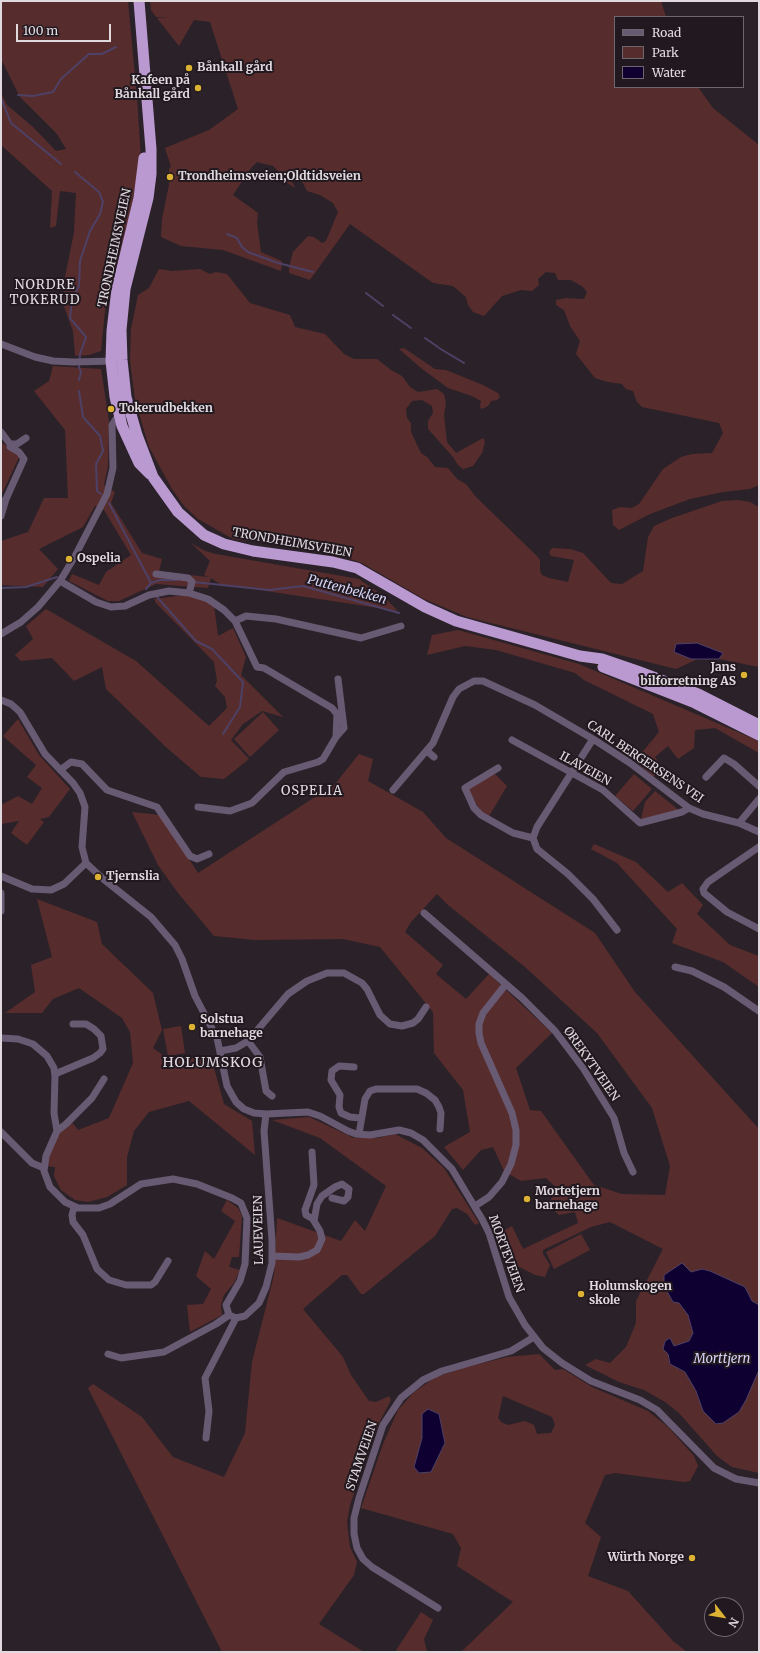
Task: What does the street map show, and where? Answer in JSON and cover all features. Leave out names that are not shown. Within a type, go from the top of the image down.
[{"type":"highway","name":"TRONDHEIMSVEIEN","points":[[139,1],[151,160],[150,187],[125,289],[113,387],[119,417],[127,440],[139,462],[154,477]]},
{"type":"highway","name":"TRONDHEIMSVEIEN","points":[[116,360],[130,414],[154,477],[169,502],[183,518],[204,535],[216,541],[247,550],[349,566],[370,574],[421,605],[456,621],[580,656],[602,659],[669,682],[712,700],[759,724]]},
{"type":"highway","name":"TRONDHEIMSVEIEN","points":[[580,656],[599,666],[695,703],[759,735]]},
{"type":"street","points":[[1,344],[34,356],[60,362],[116,360]]},
{"type":"street","points":[[1,634],[28,616],[60,581],[90,530],[107,494],[113,468],[112,428],[114,421],[119,417],[130,414]]},
{"type":"street","points":[[1,432],[10,444],[10,447],[19,452],[24,459],[4,501],[1,516]]},
{"type":"street","points":[[10,444],[17,444],[26,438]]},
{"type":"street","points":[[156,574],[188,578],[192,582],[189,593]]},
{"type":"street","points":[[60,581],[96,602],[111,607],[125,606],[156,593],[169,592],[189,593],[216,604],[235,621],[257,667],[264,668],[332,708],[337,714],[336,737]]},
{"type":"street","points":[[235,621],[246,616],[276,619],[361,638],[401,626]]},
{"type":"street","points":[[198,807],[230,811],[252,804],[284,772],[318,762],[323,759],[336,737],[344,728],[338,678]]},
{"type":"street","name":"CARL BERGERSENS VEI","points":[[394,790],[427,751],[438,734],[453,697],[458,689],[474,681],[489,684],[535,705],[630,764],[688,808],[703,814],[739,823],[759,832]]},
{"type":"street","points":[[1,700],[12,704],[20,712],[45,754],[74,783],[83,798],[85,807],[82,847],[86,863],[64,884],[51,890],[32,889],[1,876]]},
{"type":"street","points":[[592,739],[537,827],[533,838],[537,850],[568,874],[593,899],[617,930]]},
{"type":"street","name":"ILAVEIEN","points":[[512,740],[603,790],[640,823],[682,812],[688,808]]},
{"type":"street","points":[[427,751],[434,757]]},
{"type":"street","points":[[706,777],[724,758],[734,764],[759,786]]},
{"type":"street","points":[[60,770],[71,762],[82,764],[107,790],[158,807],[190,856],[197,859],[209,854]]},
{"type":"street","points":[[498,768],[464,788],[474,808],[480,815],[513,833],[533,838]]},
{"type":"street","points":[[739,823],[759,799]]},
{"type":"street","points":[[759,846],[708,882],[703,889],[707,896],[727,912],[759,929]]},
{"type":"street","name":"MORTEVEIEN","points":[[86,863],[102,878],[151,917],[171,938],[182,959],[195,996],[216,1034],[227,1086],[234,1099],[247,1110],[266,1114],[298,1112],[312,1113],[348,1131],[359,1134],[370,1135],[399,1130],[415,1135],[435,1150],[452,1168],[489,1233],[509,1297],[520,1317],[534,1337],[548,1352],[584,1377],[640,1400],[657,1410],[714,1468],[736,1479],[759,1483]]},
{"type":"street","points":[[1,893],[1,911]]},
{"type":"street","name":"ØREKYTVEIEN","points":[[424,913],[546,1021],[583,1068],[614,1118],[624,1154],[633,1172]]},
{"type":"street","points":[[675,967],[692,971],[724,987],[759,1011]]},
{"type":"street","points":[[221,1054],[248,1041],[288,994],[307,980],[326,973],[344,974],[362,983],[380,1016],[390,1024],[402,1026],[413,1023],[418,1019],[426,1007]]},
{"type":"street","points":[[475,1206],[489,1197],[502,1182],[511,1164],[516,1145],[516,1130],[512,1113],[479,1033],[479,1024],[484,1013],[506,984]]},
{"type":"street","points":[[55,1074],[93,1058],[103,1049],[101,1036],[94,1029],[86,1024],[73,1024]]},
{"type":"street","points":[[1,1038],[18,1039],[33,1044],[49,1059],[55,1074],[54,1113],[57,1131]]},
{"type":"street","points":[[248,1041],[260,1057],[266,1092],[272,1096]]},
{"type":"street","points":[[354,1067],[339,1066],[332,1072],[331,1080],[340,1095],[339,1107],[342,1113],[350,1117],[360,1118]]},
{"type":"street","points":[[104,1079],[92,1098],[57,1131],[46,1156],[44,1168],[46,1179],[53,1191],[74,1207],[72,1216],[73,1222],[83,1236],[97,1269],[108,1280],[126,1285],[151,1285],[158,1278],[168,1261]]},
{"type":"street","points":[[359,1134],[360,1118],[365,1098],[370,1091],[376,1089],[417,1089],[426,1093],[435,1100],[441,1113],[440,1129]]},
{"type":"street","name":"LAUEVEIEN","points":[[236,1318],[248,1314],[262,1298],[268,1280],[272,1256],[264,1131],[266,1114]]},
{"type":"street","points":[[1,1132],[32,1163],[44,1168]]},
{"type":"street","points":[[312,1152],[314,1185],[305,1212],[308,1217],[313,1219]]},
{"type":"street","name":"LAUEVEIEN","points":[[74,1207],[88,1210],[104,1207],[141,1184],[168,1179],[190,1182],[236,1199],[243,1206],[247,1215],[247,1244],[242,1276],[227,1302],[226,1308],[229,1315]]},
{"type":"street","points":[[272,1256],[299,1257],[314,1252],[319,1247],[322,1239],[313,1219],[317,1204],[325,1193],[339,1185],[345,1185],[349,1189],[349,1194],[344,1201],[332,1198]]},
{"type":"street","points":[[108,1354],[121,1358],[164,1352],[216,1324],[229,1315],[236,1318],[205,1378],[209,1411],[206,1438]]},
{"type":"street","name":"STAMVEIEN","points":[[438,1608],[372,1567],[363,1559],[357,1548],[354,1534],[354,1518],[383,1425],[401,1398],[423,1380],[442,1371],[511,1351],[534,1337]]},
{"type":"green space","points":[[1,1],[128,1],[141,159],[130,213],[105,311],[101,351],[89,355],[75,356],[73,331],[63,304],[65,277],[74,232],[76,193],[60,191],[56,226],[50,228],[52,191],[1,145],[1,93],[7,105],[33,127],[56,151],[66,149],[57,134],[20,97],[1,59]]},
{"type":"green space","points":[[150,1],[661,1],[666,16],[614,16],[614,88],[699,88],[713,108],[759,145],[759,485],[750,489],[723,492],[690,499],[650,514],[619,530],[613,525],[612,510],[620,507],[632,508],[639,504],[663,469],[681,457],[692,454],[712,453],[723,433],[719,423],[642,407],[637,402],[633,391],[626,389],[622,384],[595,378],[576,354],[580,341],[570,326],[564,310],[556,305],[556,300],[566,298],[584,299],[587,292],[583,287],[571,280],[558,280],[555,273],[546,272],[538,279],[539,285],[532,291],[521,290],[502,296],[484,316],[473,312],[468,305],[466,297],[453,286],[433,283],[350,224],[310,280],[289,273],[293,252],[308,236],[314,237],[322,243],[326,241],[338,212],[333,203],[320,195],[307,191],[303,183],[290,177],[295,188],[277,176],[278,171],[273,166],[257,162],[251,168],[233,195],[258,213],[257,223],[261,252],[282,261],[281,271],[223,250],[181,246],[161,237],[162,219],[169,185],[169,168],[171,167],[165,148],[209,130],[238,109],[210,22],[194,20],[179,46],[157,18],[168,18],[156,17],[151,10]]},
{"type":"green space","points":[[159,269],[172,271],[200,269],[210,274],[216,272],[227,274],[250,303],[290,315],[295,327],[325,334],[344,354],[354,359],[377,359],[391,370],[402,376],[410,387],[418,392],[437,389],[444,394],[446,403],[444,415],[447,442],[456,453],[483,438],[485,442],[482,453],[473,466],[463,469],[458,465],[453,457],[428,429],[428,421],[433,413],[432,406],[422,400],[412,401],[406,409],[407,418],[411,423],[411,432],[421,453],[427,457],[435,467],[448,468],[457,479],[466,484],[476,497],[537,556],[540,560],[540,571],[542,575],[549,578],[568,582],[574,560],[551,556],[549,552],[552,548],[570,549],[583,553],[611,583],[622,584],[643,571],[648,537],[654,526],[672,518],[722,501],[738,500],[750,502],[759,507],[759,667],[704,656],[676,669],[467,617],[424,599],[362,563],[330,552],[233,539],[198,519],[184,506],[172,489],[149,447],[135,400],[130,361],[131,329],[138,295],[149,288]]},
{"type":"green space","points":[[404,348],[435,369],[446,370],[483,385],[498,393],[500,397],[497,400],[491,401],[488,406],[482,409],[480,407],[481,401],[472,396],[448,388],[399,349]]},
{"type":"green space","points":[[53,366],[101,369],[109,421],[108,466],[104,485],[115,492],[111,503],[142,553],[162,559],[159,572],[209,577],[204,575],[210,561],[191,543],[205,551],[216,554],[359,579],[382,595],[398,611],[220,584],[211,578],[208,588],[156,584],[119,601],[108,601],[69,581],[72,574],[99,585],[106,572],[131,555],[104,510],[95,506],[83,527],[39,549],[58,569],[43,587],[1,585],[1,541],[28,532],[44,498],[68,498],[65,430],[34,391],[49,381]]},
{"type":"green space","points":[[1,442],[20,455],[1,496]]},
{"type":"green space","points":[[184,595],[201,597],[214,605],[218,636],[233,628],[246,657],[241,675],[283,717],[262,711],[243,724],[231,740],[249,759],[224,779],[201,777],[167,748],[106,689],[102,667],[74,681],[52,658],[21,661],[15,655],[33,639],[26,626],[46,609],[136,661],[209,726],[227,708],[225,697],[215,686],[217,681],[214,662],[156,603],[154,599]]},
{"type":"green space","points":[[458,630],[579,664],[754,739],[759,742],[759,753],[715,728],[695,730],[694,748],[678,759],[668,746],[655,757],[663,769],[653,777],[635,761],[659,732],[653,714],[584,680],[575,673],[496,650],[465,646],[427,655],[432,635]]},
{"type":"green space","points":[[263,712],[279,730],[250,757],[234,739]]},
{"type":"green space","points":[[18,719],[39,755],[70,789],[49,817],[40,819],[44,822],[27,845],[11,833],[19,821],[1,824],[1,805],[18,796],[32,804],[42,788],[27,777],[36,765],[3,736]]},
{"type":"green space","points":[[359,754],[373,759],[368,781],[423,812],[446,838],[595,933],[635,992],[759,1129],[759,1305],[752,1301],[745,1287],[710,1271],[702,1269],[691,1272],[679,1303],[688,1315],[693,1333],[689,1341],[674,1346],[670,1338],[668,1354],[670,1364],[685,1372],[696,1391],[703,1411],[759,1370],[759,1473],[732,1467],[717,1456],[679,1413],[665,1402],[644,1390],[619,1382],[585,1365],[596,1359],[610,1363],[626,1347],[636,1323],[636,1301],[663,1249],[610,1222],[591,1227],[543,1250],[543,1254],[550,1265],[545,1277],[535,1275],[506,1260],[499,1233],[512,1226],[523,1249],[578,1223],[575,1212],[559,1215],[548,1204],[558,1189],[546,1178],[521,1181],[504,1171],[493,1147],[481,1150],[463,1170],[444,1147],[470,1132],[463,1090],[434,1053],[433,1012],[380,947],[343,939],[255,940],[214,936],[178,893],[158,865],[132,812],[161,815],[198,873],[335,784]],"holes":[[[437,894],[448,905],[525,967],[597,1033],[652,1108],[670,1166],[665,1195],[622,1194],[594,1185],[541,1111],[530,1110],[516,1068],[552,1033],[489,974],[466,999],[436,974],[443,965],[405,932],[411,922]]]},
{"type":"green space","points":[[495,774],[507,786],[488,818],[478,807],[468,788]]},
{"type":"green space","points":[[634,774],[652,789],[633,811],[615,796]]},
{"type":"green space","points":[[655,791],[680,811],[641,819],[645,802]]},
{"type":"green space","points":[[594,844],[636,862],[668,892],[682,883],[703,905],[697,914],[730,945],[759,956],[759,987],[723,962],[672,943],[677,929],[617,863],[591,849]]},
{"type":"green space","points":[[37,899],[97,922],[102,944],[153,993],[162,1030],[153,1048],[168,1059],[211,1057],[224,1104],[252,1121],[255,1155],[189,1101],[149,1112],[134,1131],[127,1157],[127,1185],[107,1197],[88,1202],[75,1200],[61,1190],[54,1176],[55,1167],[44,1166],[57,1135],[71,1121],[78,1130],[109,1118],[133,1063],[130,1032],[122,1018],[79,988],[53,999],[42,1013],[5,1013],[35,992],[31,965],[52,957]]},
{"type":"green space","points":[[181,1026],[185,1053],[168,1056],[163,1029]]},
{"type":"green space","points":[[309,1117],[354,1138],[378,1138],[395,1134],[422,1148],[444,1168],[479,1223],[475,1225],[467,1214],[457,1208],[452,1209],[435,1236],[364,1294],[361,1294],[347,1275],[342,1275],[303,1309],[343,1357],[351,1375],[369,1401],[376,1402],[389,1396],[391,1400],[380,1421],[350,1505],[347,1522],[350,1547],[357,1562],[354,1575],[319,1624],[364,1652],[222,1652],[88,1388],[93,1384],[142,1417],[173,1457],[224,1477],[245,1433],[252,1362],[274,1275],[277,1218],[341,1241],[355,1220],[365,1231],[386,1186],[320,1138],[272,1120]]},
{"type":"green space","points":[[227,1200],[238,1208],[242,1216],[239,1257],[232,1257],[229,1267],[240,1270],[234,1283],[224,1295],[221,1305],[222,1315],[190,1332],[187,1305],[203,1304],[211,1289],[196,1276],[205,1251],[214,1259],[235,1221],[221,1211]]},
{"type":"green space","points":[[581,1234],[590,1250],[554,1269],[546,1252]]},
{"type":"green space","points":[[539,1354],[555,1370],[563,1369],[592,1387],[648,1411],[668,1427],[694,1456],[698,1466],[690,1481],[684,1482],[615,1473],[605,1475],[585,1523],[601,1537],[588,1576],[628,1591],[673,1641],[687,1652],[461,1652],[513,1602],[457,1566],[461,1548],[453,1534],[361,1508],[383,1444],[398,1410],[414,1392],[436,1377],[463,1368],[507,1357]],"holes":[[[503,1396],[552,1417],[555,1425],[551,1433],[537,1434],[534,1425],[525,1421],[508,1425],[501,1422],[498,1418]],[[439,1414],[445,1443],[414,1467],[422,1438]]]},
{"type":"green space","points":[[421,1612],[433,1620],[424,1639],[427,1652],[395,1652]]},
{"type":"water","points":[[697,643],[723,653],[719,659],[691,659],[674,652],[676,644]]},
{"type":"water","name":"Morttjern","points":[[682,1263],[691,1272],[702,1269],[710,1271],[745,1287],[752,1301],[759,1305],[759,1370],[739,1412],[723,1423],[716,1424],[703,1411],[696,1391],[685,1372],[670,1364],[668,1354],[663,1349],[665,1341],[670,1338],[674,1346],[689,1341],[693,1333],[688,1315],[679,1303],[673,1302],[664,1286],[664,1275]]},
{"type":"water","points":[[428,1409],[439,1414],[445,1443],[431,1472],[419,1473],[414,1467],[422,1438],[422,1414]]},
{"type":"waterway","points":[[18,95],[33,96],[53,92],[61,79],[89,54],[102,54],[116,47]]},
{"type":"waterway","name":"Tokerudbekken","points":[[1,98],[11,123],[61,164]]},
{"type":"waterway","name":"Tokerudbekken","points":[[75,172],[99,192],[103,202],[100,214],[90,231],[80,261],[79,286],[72,299],[70,318],[86,337],[80,354],[79,367],[81,372],[79,380]]},
{"type":"waterway","points":[[227,234],[237,238],[242,247],[248,252],[278,263],[313,272]]},
{"type":"waterway","points":[[366,293],[383,306]]},
{"type":"waterway","points":[[393,315],[411,328]]},
{"type":"waterway","points":[[425,338],[438,347]]},
{"type":"waterway","points":[[439,348],[464,363]]},
{"type":"waterway","name":"Tokerudbekken","points":[[79,391],[83,417],[100,436],[103,451],[96,464],[97,491],[101,494]]},
{"type":"waterway","name":"Tokerudbekken","points":[[109,503],[151,583],[146,589]]},
{"type":"waterway","name":"Tokerudbekken","points":[[1,588],[26,587],[57,577]]},
{"type":"waterway","name":"Puttenbekken","points":[[151,583],[160,580],[177,580]]},
{"type":"waterway","name":"Puttenbekken","points":[[194,582],[269,590],[303,586],[399,613]]},
{"type":"waterway","points":[[157,597],[196,641],[212,649],[243,682],[240,707],[223,734]]},
{"type":"place","name":"Bånkall gård","points":[[189,68]]},
{"type":"place","name":"Kafeen på Bånkall gård","points":[[198,88]]},
{"type":"place","name":"Trondheimsveien;Oldtidsveien","points":[[170,177]]},
{"type":"place","name":"Tokerudbekken","points":[[111,409]]},
{"type":"place","name":"Ospelia","points":[[69,559]]},
{"type":"place","name":"Jans bilforretning AS","points":[[744,675]]},
{"type":"place","name":"Tjernslia","points":[[98,877]]},
{"type":"place","name":"Solstua barnehage","points":[[192,1027]]},
{"type":"place","name":"Mortetjern barnehage","points":[[527,1199]]},
{"type":"place","name":"Holumskogen skole","points":[[581,1294]]},
{"type":"place","name":"Würth Norge","points":[[692,1558]]},
{"type":"district","name":"NORDRE TOKERUD","points":[[45,292]]},
{"type":"district","name":"OSPELIA","points":[[312,791]]},
{"type":"district","name":"HOLUMSKOG","points":[[213,1063]]}]
